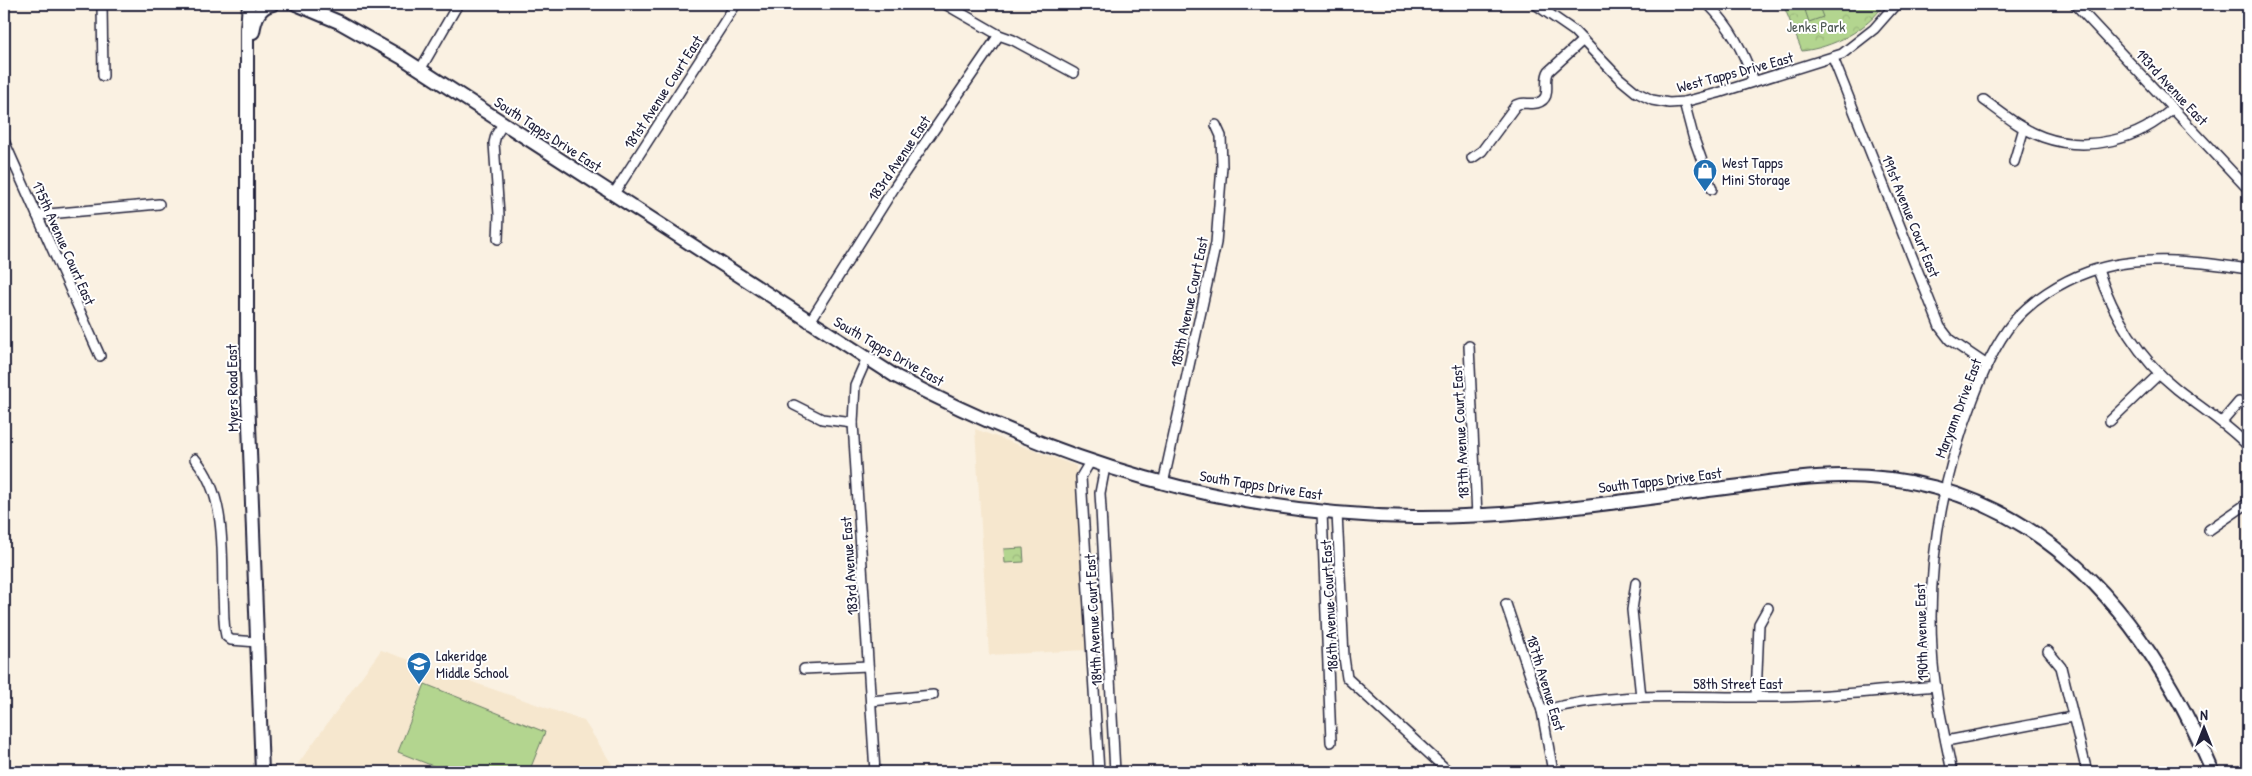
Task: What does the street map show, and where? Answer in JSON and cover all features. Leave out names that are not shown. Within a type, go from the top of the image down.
[{"type":"street","points":[[102,4],[103,76]]},
{"type":"street","name":"Myers Road East","points":[[249,4],[247,54],[247,370],[262,772]]},
{"type":"street","points":[[247,54],[258,14],[267,5],[273,4]]},
{"type":"street","name":"South Tapps Drive East","points":[[296,4],[360,33],[420,70],[866,360],[972,416],[1105,467],[1163,484],[1238,500],[1322,512],[1411,517],[1477,516],[1541,511],[1832,476],[1896,479],[1944,491],[1984,505],[2025,527],[2063,553],[2106,593],[2142,642],[2172,691],[2196,734],[2213,772]]},
{"type":"street","points":[[420,70],[458,4]]},
{"type":"street","name":"181st Avenue Court East","points":[[612,195],[736,4]]},
{"type":"street","points":[[946,4],[999,35],[1013,40],[1074,73]]},
{"type":"street","name":"West Tapps Drive East","points":[[1535,4],[1564,23],[1619,78],[1644,97],[1660,102],[1684,102],[1842,54],[1874,29],[1896,4]]},
{"type":"street","points":[[1708,4],[1734,34],[1743,51],[1754,81]]},
{"type":"street","name":"193rd Avenue East","points":[[2075,4],[2248,189]]},
{"type":"street","name":"183rd Avenue East","points":[[809,323],[884,204],[999,35]]},
{"type":"street","points":[[1472,158],[1482,151],[1516,105],[1523,102],[1535,103],[1543,99],[1548,90],[1546,79],[1548,70],[1583,40]]},
{"type":"street","name":"191st Avenue Court East","points":[[1832,58],[1940,327],[1950,340],[1988,366]]},
{"type":"street","points":[[1984,100],[2024,128],[2057,140],[2079,143],[2108,141],[2141,131],[2157,123],[2172,108]]},
{"type":"street","points":[[1684,102],[1692,136],[1712,189]]},
{"type":"street","points":[[498,239],[499,215],[494,144],[496,135],[503,124]]},
{"type":"street","name":"185th Avenue Court East","points":[[1163,484],[1216,243],[1222,166],[1221,136],[1216,125]]},
{"type":"street","points":[[2014,162],[2024,128]]},
{"type":"street","name":"175th Avenue Court East","points":[[4,141],[100,356]]},
{"type":"street","points":[[36,215],[160,204]]},
{"type":"street","name":"Maryann Drive East","points":[[1944,491],[1962,428],[1988,366],[2012,323],[2030,306],[2076,277],[2098,270],[2150,262],[2208,263],[2248,269]]},
{"type":"street","points":[[2098,270],[2108,298],[2123,326],[2159,374],[2222,422],[2248,446]]},
{"type":"street","name":"187th Avenue Court East","points":[[1469,346],[1477,516]]},
{"type":"street","name":"183rd Avenue East","points":[[866,360],[854,386],[853,423],[875,772]]},
{"type":"street","points":[[2110,421],[2159,374]]},
{"type":"street","points":[[2222,422],[2239,402]]},
{"type":"street","points":[[794,405],[822,419],[853,423]]},
{"type":"street","points":[[195,459],[210,479],[216,499],[221,535],[224,628],[226,636],[231,640],[257,642]]},
{"type":"street","points":[[1090,462],[1081,477],[1099,772]]},
{"type":"street","name":"184th Avenue Court East","points":[[1105,467],[1100,493],[1115,772]]},
{"type":"street","name":"190th Avenue East","points":[[1944,491],[1932,592],[1932,650],[1936,686],[1952,772]]},
{"type":"street","points":[[2209,530],[2248,503]]},
{"type":"street","name":"186th Avenue Court East","points":[[1322,512],[1332,742]]},
{"type":"street","name":"186th Avenue Court East","points":[[1338,513],[1344,657],[1347,678],[1449,772]]},
{"type":"street","points":[[1636,583],[1632,610],[1641,697]]},
{"type":"street","name":"187th Avenue East","points":[[1506,604],[1542,711],[1553,772]]},
{"type":"street","points":[[1756,698],[1759,624],[1768,608]]},
{"type":"street","points":[[2048,651],[2061,667],[2087,772]]},
{"type":"street","points":[[804,669],[868,666]]},
{"type":"street","name":"58th Street East","points":[[1542,711],[1592,699],[1818,696],[1936,686]]},
{"type":"street","points":[[871,701],[933,695]]},
{"type":"street","points":[[1946,741],[2072,717]]},
{"type":"shaded area","points":[[975,429],[1076,466],[1087,650],[989,655]]},
{"type":"shaded area","name":"Lakeridge Middle School","points":[[381,650],[584,721],[617,772],[292,772]]},
{"type":"green space","name":"Jenks Park","points":[[1783,4],[1884,4],[1869,22],[1859,30],[1836,42],[1802,51]]},
{"type":"green space","points":[[1803,4],[1818,4],[1823,17],[1809,22]]},
{"type":"green space","points":[[1023,548],[1024,562],[1005,563],[1004,549]]},
{"type":"green space","points":[[425,684],[545,732],[529,772],[448,772],[398,752]]},
{"type":"place","name":"West Tapps Mini Storage","points":[[1705,192]]},
{"type":"place","name":"Lakeridge Middle School","points":[[419,685]]}]
